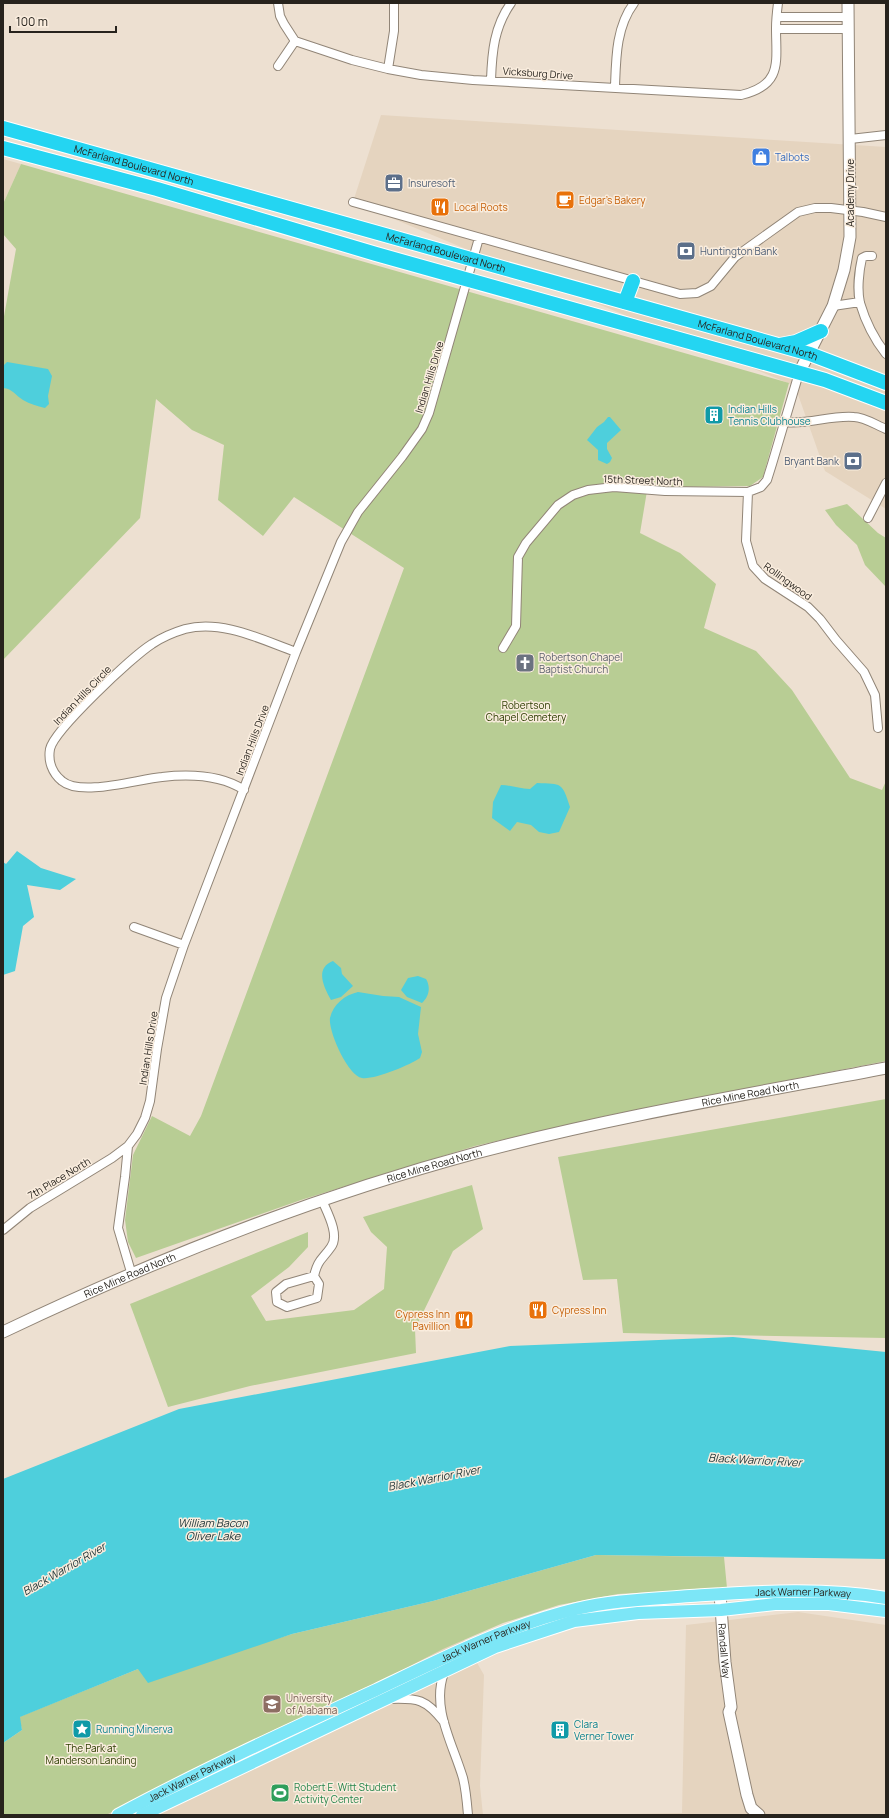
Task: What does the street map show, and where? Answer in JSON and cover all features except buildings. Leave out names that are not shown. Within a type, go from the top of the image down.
[{"type":"highway","name":"McFarland Boulevard North","points":[[3,128],[810,354],[886,383]]},
{"type":"highway","name":"McFarland Boulevard North","points":[[3,148],[157,189],[468,280],[825,380],[886,403]]},
{"type":"highway","points":[[625,302],[633,281]]},
{"type":"highway","points":[[776,345],[796,342],[821,331]]},
{"type":"main road","name":"Academy Drive","points":[[799,373],[810,354],[833,306],[844,270],[850,237],[851,210],[847,17],[848,3]]},
{"type":"main road","name":"Rice Mine Road North","points":[[3,1332],[131,1272],[247,1226],[322,1200],[431,1166],[533,1138],[635,1116],[886,1068]]},
{"type":"main road","name":"Jack Warner Parkway","points":[[118,1815],[299,1725],[497,1634],[536,1620],[578,1608],[623,1601],[720,1594],[815,1591],[886,1598]]},
{"type":"main road","name":"Randall Way","points":[[720,1594],[725,1662],[731,1707],[735,1710],[747,1771],[758,1805],[758,1813]]},
{"type":"main road","name":"Jack Warner Parkway","points":[[142,1815],[388,1700],[495,1647],[574,1621],[638,1613],[721,1610],[776,1604],[822,1604],[886,1611]]},
{"type":"street","points":[[278,3],[284,24],[295,41],[278,66]]},
{"type":"street","points":[[491,80],[494,41],[502,18],[511,3]]},
{"type":"street","points":[[615,87],[616,63],[621,29],[634,3]]},
{"type":"street","name":"Vicksburg Drive","points":[[295,41],[352,60],[421,75],[615,87],[698,94],[741,95],[750,93],[766,85],[775,70],[778,44],[776,29],[778,3]]},
{"type":"street","points":[[388,69],[394,31],[394,4]]},
{"type":"street","points":[[777,17],[847,17]]},
{"type":"street","points":[[776,29],[848,29]]},
{"type":"street","points":[[850,139],[886,135]]},
{"type":"street","points":[[353,202],[633,281],[680,294],[689,295],[701,292],[711,286],[735,257],[798,212],[815,208],[851,210],[886,217]]},
{"type":"street","name":"Indian Hills Drive","points":[[131,1272],[118,1228],[128,1146],[137,1134],[145,1118],[150,1101],[166,998],[184,945],[296,652],[341,542],[358,512],[402,458],[422,429],[435,396],[479,238]]},
{"type":"street","points":[[872,256],[862,258],[860,270],[860,302],[878,344],[886,354]]},
{"type":"street","points":[[833,306],[860,302]]},
{"type":"street","points":[[748,492],[761,487],[767,480],[799,373]]},
{"type":"street","points":[[784,422],[804,422],[833,417],[856,417],[886,429]]},
{"type":"street","points":[[868,518],[886,482]]},
{"type":"street","name":"15th Street North","points":[[503,648],[516,626],[516,566],[521,550],[542,523],[565,500],[588,490],[614,488],[678,492],[748,492]]},
{"type":"street","name":"Rollingwood","points":[[748,492],[746,541],[753,566],[765,579],[808,607],[864,672],[875,695],[878,728]]},
{"type":"street","name":"Indian Hills Circle","points":[[244,790],[226,782],[197,776],[163,776],[86,787],[68,785],[61,780],[50,766],[50,748],[58,732],[126,664],[153,643],[185,629],[203,626],[229,628],[296,652]]},
{"type":"street","points":[[134,927],[184,945]]},
{"type":"street","name":"7th Place North","points":[[3,1230],[30,1208],[112,1158],[128,1146]]},
{"type":"street","points":[[314,1276],[286,1284],[276,1292],[277,1302],[287,1307],[317,1298],[319,1284],[314,1276],[317,1264],[332,1246],[334,1233],[322,1200]]},
{"type":"street","points":[[444,1673],[439,1693],[444,1722],[463,1778],[468,1815]]},
{"type":"street","points":[[388,1700],[412,1699],[422,1701],[433,1709],[444,1722]]},
{"type":"shaded area","points":[[381,115],[886,147],[886,509],[825,471],[795,386],[353,202]]},
{"type":"shaded area","points":[[3,159],[21,164],[3,204]]},
{"type":"shaded area","name":"University of Alabama","points":[[448,1603],[464,1640],[484,1675],[480,1786],[483,1815],[3,1815],[3,1751],[147,1688]]},
{"type":"shaded area","points":[[798,1612],[886,1625],[886,1815],[573,1815],[682,1813],[686,1625]]},
{"type":"green space","name":"Robertson Chapel Cemetery","points":[[21,164],[789,383],[763,477],[750,486],[677,487],[648,485],[640,533],[680,553],[716,584],[704,628],[756,651],[792,690],[850,778],[882,790],[886,781],[886,1061],[605,1116],[475,1146],[301,1200],[136,1258],[128,1242],[125,1220],[133,1155],[152,1116],[190,1136],[201,1116],[404,568],[294,497],[263,536],[218,500],[224,445],[192,430],[156,399],[140,518],[3,660],[3,322],[16,249],[3,234],[3,204]]},
{"type":"green space","points":[[847,504],[878,533],[886,538],[886,587],[865,565],[857,545],[836,525],[825,510]]},
{"type":"green space","points":[[886,1099],[886,1338],[623,1333],[617,1279],[583,1280],[558,1157]]},
{"type":"green space","points":[[472,1185],[483,1229],[453,1251],[415,1329],[416,1353],[250,1386],[168,1407],[130,1304],[308,1232],[308,1247],[289,1267],[251,1296],[266,1321],[354,1310],[384,1289],[387,1247],[371,1232],[363,1217]]},
{"type":"green space","name":"The Park at Manderson Landing","points":[[596,1555],[724,1557],[727,1588],[618,1594],[559,1605],[503,1623],[443,1649],[342,1701],[274,1730],[106,1815],[3,1815],[3,1743],[22,1730],[19,1717],[138,1669],[231,1653],[292,1634],[433,1601]]},
{"type":"water","points":[[7,362],[48,369],[52,376],[48,396],[49,404],[45,408],[34,405],[20,398],[12,391],[3,388],[3,366]]},
{"type":"water","points":[[608,417],[610,417],[621,430],[607,443],[607,449],[612,458],[607,464],[598,460],[598,450],[587,440],[597,427]]},
{"type":"water","points":[[537,783],[556,784],[563,789],[565,793],[570,807],[559,832],[549,834],[539,832],[531,825],[517,822],[510,831],[492,818],[493,802],[501,785],[530,789]]},
{"type":"water","points":[[17,851],[41,868],[76,879],[60,890],[27,885],[34,917],[23,926],[15,971],[3,975],[3,862],[6,864]]},
{"type":"water","points":[[333,961],[341,968],[342,974],[353,986],[341,997],[331,1000],[323,983],[322,973],[327,964]]},
{"type":"water","points":[[418,976],[426,979],[428,982],[428,995],[422,1003],[407,997],[401,990],[408,978]]},
{"type":"water","points":[[358,992],[399,997],[421,1007],[418,1034],[422,1052],[420,1058],[375,1077],[362,1078],[351,1070],[345,1062],[332,1033],[330,1018],[334,1008],[340,1001],[349,995]]},
{"type":"water","name":"William Bacon Oliver Lake","points":[[733,1337],[886,1352],[886,1559],[596,1555],[433,1601],[292,1634],[148,1683],[138,1669],[20,1717],[22,1730],[3,1743],[3,1479],[179,1409],[510,1346]]},
{"type":"place","name":"Talbots","points":[[761,157]]},
{"type":"place","name":"Insuresoft","points":[[394,183]]},
{"type":"place","name":"Edgar's Bakery","points":[[565,200]]},
{"type":"place","name":"Local Roots","points":[[440,207]]},
{"type":"place","name":"Huntington Bank","points":[[686,251]]},
{"type":"place","name":"Indian Hills Tennis Clubhouse","points":[[714,415]]},
{"type":"place","name":"Bryant Bank","points":[[853,461]]},
{"type":"place","name":"Robertson Chapel Baptist Church","points":[[525,663]]},
{"type":"place","name":"Cypress Inn","points":[[538,1310]]},
{"type":"place","name":"Cypress Inn Pavillion","points":[[464,1320]]},
{"type":"place","name":"University of Alabama","points":[[272,1704]]},
{"type":"place","name":"Running Minerva","points":[[82,1729]]},
{"type":"place","name":"Clara Verner Tower","points":[[560,1730]]},
{"type":"place","name":"Robert E. Witt Student Activity Center","points":[[280,1793]]},
{"type":"water label","name":"Black Warrior River","points":[[755,1460]]},
{"type":"water label","name":"Black Warrior River","points":[[434,1478]]},
{"type":"water label","name":"Black Warrior River","points":[[64,1569]]}]
